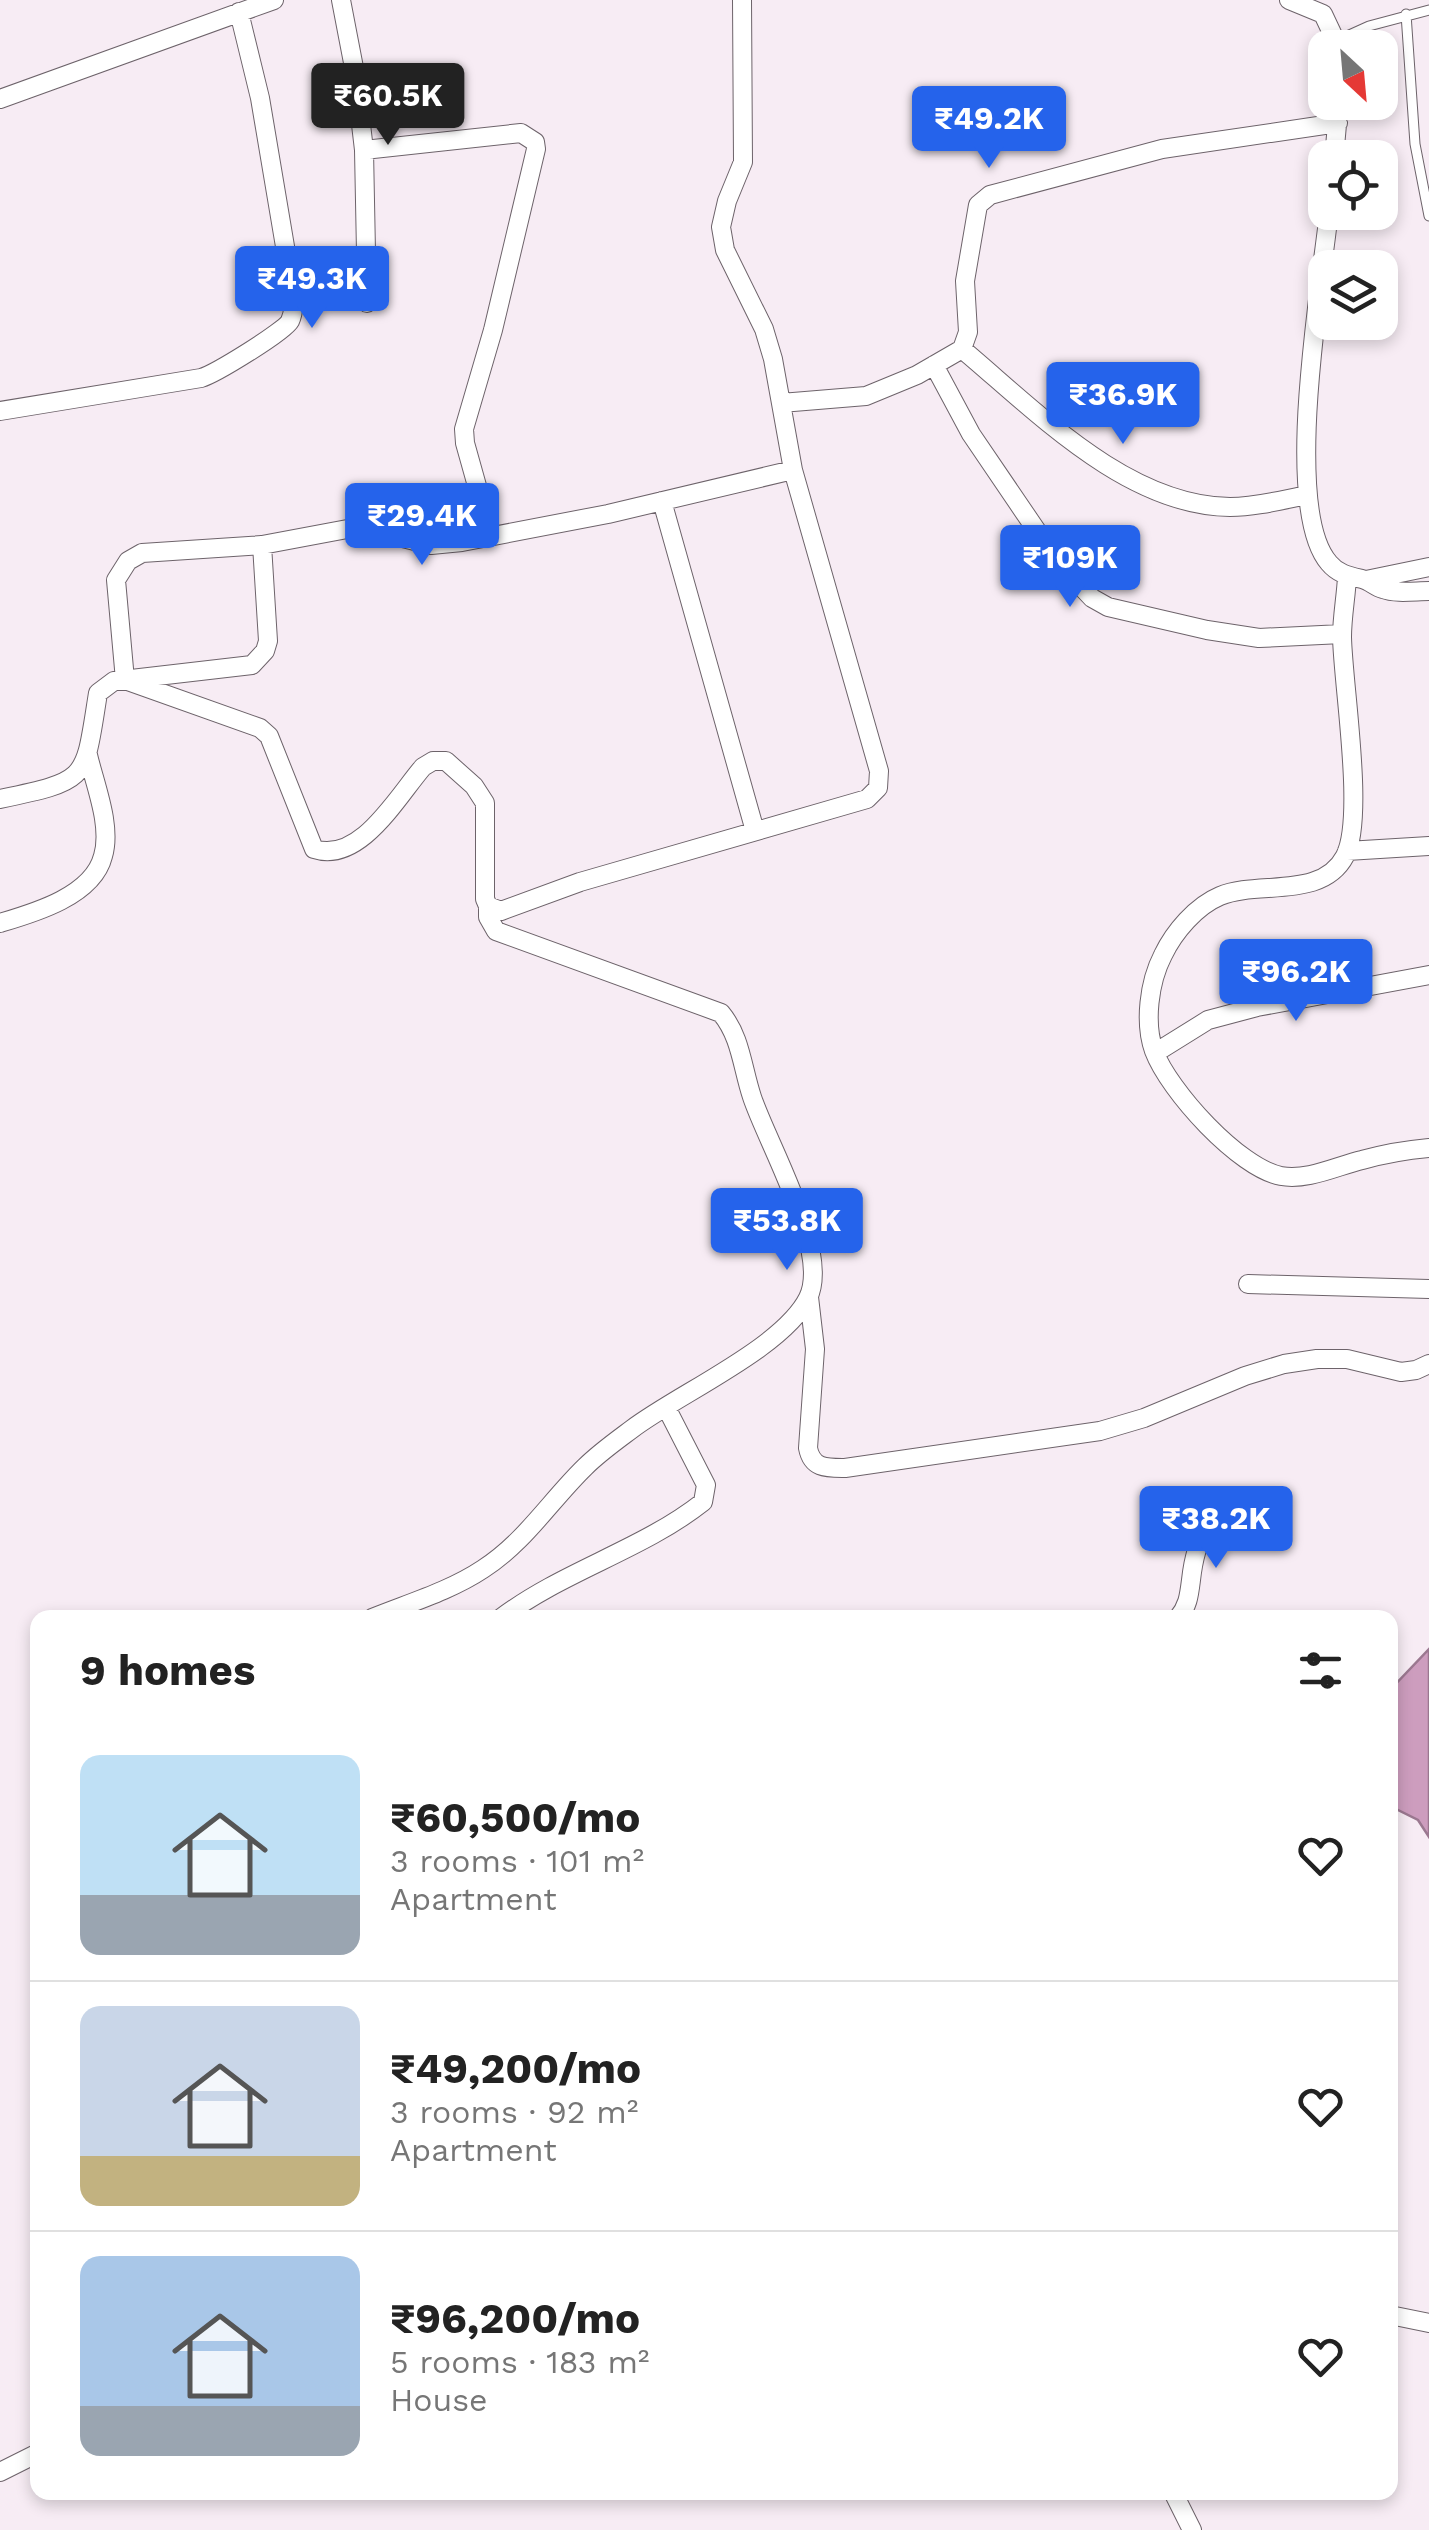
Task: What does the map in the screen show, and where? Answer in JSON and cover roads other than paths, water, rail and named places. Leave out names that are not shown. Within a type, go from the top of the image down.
[{"type":"street","points":[[0,99],[226,10],[274,0]]},
{"type":"street","points":[[342,0],[364,150],[367,303]]},
{"type":"street","points":[[488,906],[510,910],[580,882],[867,799],[878,788],[879,771],[792,470],[764,329],[725,250],[721,227],[743,162],[742,0]]},
{"type":"street","points":[[1289,0],[1330,7]]},
{"type":"street","points":[[0,410],[202,378],[227,368],[240,354],[278,334],[290,323],[294,307],[292,288],[260,98],[226,10]]},
{"type":"street","points":[[1336,140],[1338,120]]},
{"type":"street","points":[[781,403],[866,396],[962,349],[968,332],[965,280],[978,204],[990,196],[1162,149],[1338,123]]},
{"type":"street","points":[[364,150],[521,133],[535,142],[492,330],[464,429],[490,536]]},
{"type":"street","points":[[1327,230],[1312,381],[1306,495],[1314,540],[1329,564],[1356,578],[1384,590],[1429,591]]},
{"type":"street","points":[[962,349],[1104,463],[1160,492],[1229,507],[1306,495]]},
{"type":"street","points":[[934,365],[971,434],[1058,562],[1092,598],[1108,607],[1258,638],[1342,634]]},
{"type":"street","points":[[124,680],[116,580],[128,561],[142,553],[262,546],[358,528],[432,545],[662,501],[792,470]]},
{"type":"street","points":[[662,501],[755,831]]},
{"type":"street","points":[[0,799],[69,782],[79,774],[88,755],[98,692],[114,681],[252,665],[260,658],[268,641],[262,546]]},
{"type":"street","points":[[1356,578],[1429,567]]},
{"type":"street","points":[[1356,578],[1342,634],[1352,770],[1347,851],[1334,871],[1320,878],[1299,885],[1232,892],[1203,905],[1162,956],[1152,986],[1149,1030],[1155,1053],[1172,1082],[1217,1136],[1264,1171],[1302,1177],[1403,1150],[1429,1148]]},
{"type":"street","points":[[124,680],[260,728],[269,736],[314,849],[328,854],[357,842],[370,831],[423,767],[433,761],[446,761],[474,786],[484,803],[485,898],[488,918],[496,932],[721,1012],[733,1027],[751,1095],[798,1204],[812,1278],[808,1297],[815,1349],[808,1448],[812,1461],[822,1468],[845,1468],[1100,1431],[1284,1364],[1347,1359],[1401,1372],[1429,1364]]},
{"type":"street","points":[[0,923],[71,894],[92,877],[104,858],[105,832],[88,755]]},
{"type":"street","points":[[1347,851],[1429,846]]},
{"type":"street","points":[[1155,1053],[1208,1020],[1429,975]]},
{"type":"street","points":[[1248,1284],[1429,1290]]},
{"type":"street","points":[[392,1610],[480,1572],[506,1553],[586,1466],[666,1406],[768,1340],[793,1318],[808,1297]]},
{"type":"street","points":[[511,1610],[703,1502],[706,1485],[666,1406]]},
{"type":"street","points":[[1183,1610],[1200,1537],[1228,1509],[1249,1500]]},
{"type":"street","points":[[1398,2317],[1429,2324]]},
{"type":"street","points":[[0,2472],[30,2458]]},
{"type":"street","points":[[1177,2500],[1192,2530]]},
{"type":"lane","points":[[1370,30],[1406,14],[1429,10]]},
{"type":"lane","points":[[1406,14],[1416,144],[1429,216]]}]
